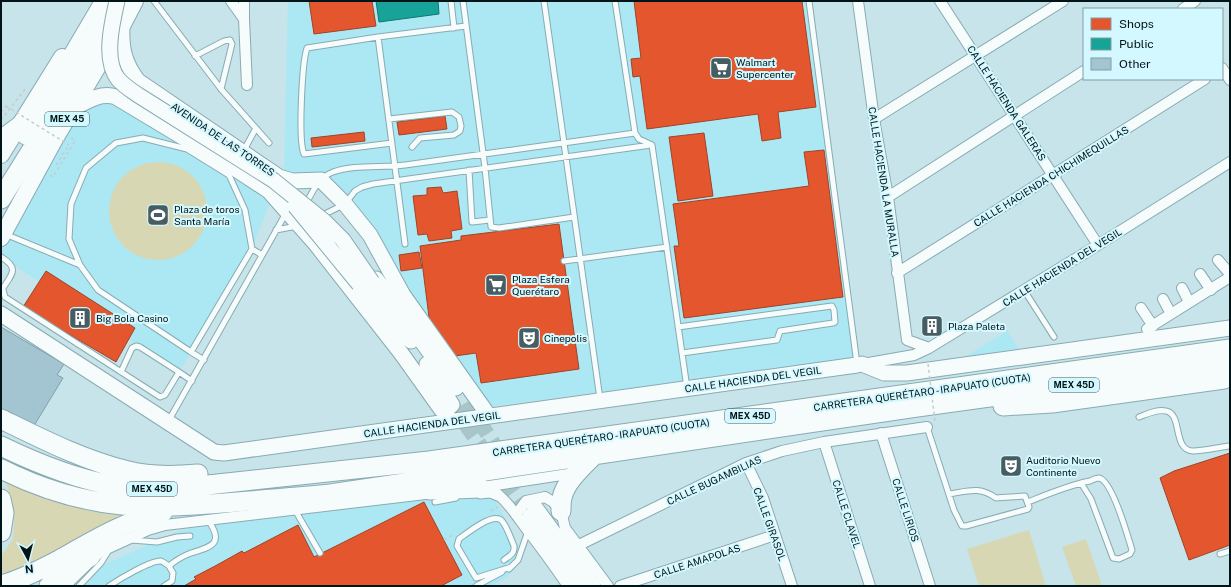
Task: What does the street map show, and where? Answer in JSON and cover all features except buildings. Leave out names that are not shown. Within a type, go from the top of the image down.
[{"type":"highway","name":"MEX 45","points":[[1,175],[27,135],[104,1]]},
{"type":"highway","name":"MEX 45","points":[[1,199],[27,135],[125,1]]},
{"type":"highway","points":[[1,140],[27,135]]},
{"type":"highway","name":"CARRETERA QUERÉTARO - IRAPUATO (CUOTA)","points":[[1,446],[38,463],[76,477],[117,486],[149,489],[180,488],[429,461],[1230,348]]},
{"type":"highway","name":"CARRETERA QUERÉTARO - IRAPUATO (CUOTA)","points":[[1,469],[45,488],[80,498],[122,505],[203,512],[918,407],[988,407],[1052,403],[1228,376]]},
{"type":"highway","points":[[1,419],[59,448],[84,458],[129,472],[179,476],[343,462],[429,461]]},
{"type":"highway","points":[[561,511],[562,498],[576,473],[594,454]]},
{"type":"highway","points":[[330,494],[481,490]]},
{"type":"highway","points":[[1,499],[4,513],[4,521],[1,532]]},
{"type":"highway","points":[[1,585],[27,576],[48,566],[106,534],[134,521],[158,513],[203,512]]},
{"type":"highway","points":[[49,586],[75,564],[106,550]]},
{"type":"highway","points":[[35,586],[48,566]]},
{"type":"main road","points":[[80,30],[95,1]]},
{"type":"main road","name":"MEX 45","points":[[1,155],[27,135],[36,97],[80,30],[104,1]]},
{"type":"main road","name":"MEX 45","points":[[2,236],[59,131],[122,26],[135,1]]},
{"type":"street","points":[[117,1],[109,51],[111,64],[117,78],[138,95],[276,179],[324,221],[343,240],[406,347],[458,403],[488,416]]},
{"type":"street","points":[[125,1],[118,40],[118,53],[124,70],[129,78],[147,94],[328,211],[337,219],[350,237],[369,282],[406,320]]},
{"type":"street","points":[[231,1],[244,19]]},
{"type":"street","points":[[244,1],[247,85]]},
{"type":"street","name":"CALLE HACIENDA LA MURALLA","points":[[858,1],[874,119],[888,197],[906,340],[929,348]]},
{"type":"street","name":"CALLE HACIENDA GALERAS","points":[[940,1],[1098,245]]},
{"type":"street","points":[[874,119],[1063,1]]},
{"type":"street","points":[[1182,7],[1195,1]]},
{"type":"street","name":"AVENIDA DE LAS TORRES","points":[[122,26],[121,43],[125,57],[138,81],[243,153],[276,179],[321,180]]},
{"type":"street","points":[[1223,70],[1230,80]]},
{"type":"street","points":[[888,197],[1083,72]]},
{"type":"street","name":"CALLE HACIENDA CHICHIMEQUILLAS","points":[[898,273],[1203,80]]},
{"type":"street","name":"AVENIDA DE LAS TORRES","points":[[74,108],[86,101],[102,96],[111,95],[116,97],[231,171],[269,191],[300,225]]},
{"type":"street","name":"CALLE HACIENDA DEL VEGIL","points":[[168,422],[214,452],[224,453],[687,389],[914,355],[929,348],[1098,245],[1230,162]]},
{"type":"street","points":[[276,179],[286,195],[287,210]]},
{"type":"street","points":[[321,180],[345,204],[370,235],[403,295],[458,403],[452,421]]},
{"type":"street","points":[[355,218],[365,243],[406,320],[458,403]]},
{"type":"street","points":[[300,225],[316,226],[332,238],[393,324],[406,347]]},
{"type":"street","points":[[1141,308],[1150,327],[1211,290],[1230,275],[1218,260]]},
{"type":"street","points":[[1200,274],[1211,290]]},
{"type":"street","points":[[1182,288],[1189,302]]},
{"type":"street","points":[[1163,299],[1171,314]]},
{"type":"street","points":[[1,314],[168,422]]},
{"type":"street","points":[[860,364],[884,373],[907,373],[1230,328]]},
{"type":"street","name":"CALLE BUGAMBILIAS","points":[[579,546],[746,463],[782,451],[824,442],[931,424]]},
{"type":"street","name":"CALLE LIRIOS","points":[[881,433],[930,586]]},
{"type":"street","name":"CALLE CLAVEL","points":[[824,442],[870,586]]},
{"type":"street","name":"CALLE GIRASOL","points":[[746,463],[763,498],[792,586]]},
{"type":"street","points":[[65,586],[106,550],[148,530],[203,512],[295,510],[481,490],[576,473]]},
{"type":"street","points":[[481,490],[497,492],[506,502],[526,511],[593,586]]},
{"type":"street","points":[[568,586],[546,553],[528,531],[526,501],[545,497],[553,502],[561,511],[565,528],[608,586]]},
{"type":"street","points":[[526,511],[577,586]]},
{"type":"street","name":"CALLE AMAPOLAS","points":[[620,586],[775,535]]},
{"type":"lane","points":[[154,1],[221,89],[269,143]]},
{"type":"lane","points":[[451,1],[454,28]]},
{"type":"lane","points":[[544,1],[600,400]]},
{"type":"lane","points":[[615,1],[634,133],[639,139],[652,145]]},
{"type":"lane","points":[[809,1],[860,364]]},
{"type":"lane","points":[[463,3],[485,168],[491,227],[499,228],[574,217]]},
{"type":"lane","points":[[392,143],[304,154],[302,135],[304,72],[307,48],[466,26]]},
{"type":"lane","points":[[378,37],[404,244]]},
{"type":"lane","points":[[195,56],[224,41],[230,40],[232,44],[221,89]]},
{"type":"lane","points":[[389,119],[452,112],[460,118],[460,131],[454,135],[420,138],[412,147]]},
{"type":"lane","points":[[243,153],[256,128]]},
{"type":"lane","points":[[300,225],[305,207],[312,191],[321,180],[331,173],[345,169],[395,166],[634,133]]},
{"type":"lane","points":[[191,352],[252,249],[245,210],[231,171],[187,149],[143,138],[116,143],[86,168],[71,204],[69,239],[80,265],[98,290],[191,352],[204,360]]},
{"type":"lane","points":[[276,230],[300,225],[345,204],[355,191],[373,184],[652,145]]},
{"type":"lane","points":[[652,145],[687,389]]},
{"type":"lane","points":[[469,170],[472,222],[490,220]]},
{"type":"lane","points":[[168,422],[287,210]]},
{"type":"lane","points":[[2,236],[80,265]]},
{"type":"lane","points":[[564,261],[667,247]]},
{"type":"lane","points":[[252,249],[262,255]]},
{"type":"lane","points":[[1,257],[10,262],[13,267],[13,273],[3,288],[6,297],[121,372],[162,397],[165,395],[179,372]]},
{"type":"lane","points":[[1024,290],[1054,338]]},
{"type":"lane","points":[[678,327],[832,306],[834,310],[835,322],[780,330],[777,340],[682,353]]},
{"type":"lane","points":[[121,372],[132,348],[136,346],[140,347],[192,381]]},
{"type":"lane","points":[[1139,416],[1168,411],[1175,419],[1181,442],[1186,448],[1193,451],[1230,446]]},
{"type":"lane","points":[[931,424],[949,494],[962,526],[1028,509],[1029,506],[1025,496],[1016,498],[996,498],[986,491],[975,490],[949,494]]},
{"type":"lane","points":[[1028,502],[1081,483],[1098,478],[1103,480],[1110,488],[1132,550],[1130,554],[1119,559],[1113,558],[1091,499],[1081,483]]},
{"type":"lane","points":[[481,490],[506,502]]},
{"type":"lane","points":[[435,502],[459,498]]},
{"type":"lane","points":[[295,510],[320,553]]},
{"type":"lane","points":[[169,566],[176,560],[205,550],[214,543],[214,529],[203,512]]},
{"type":"lane","points":[[504,560],[512,555],[514,546],[503,522],[500,519],[496,518],[489,520],[459,539],[457,546],[476,578],[511,567]]},
{"type":"lane","points":[[476,586],[511,567],[518,560],[528,531]]},
{"type":"lane","points":[[128,540],[157,542],[177,537],[190,536]]},
{"type":"lane","points":[[79,586],[101,563],[106,550]]},
{"type":"lane","points":[[1220,554],[1230,551]]},
{"type":"lane","points":[[109,586],[123,577],[155,562],[164,562],[169,566],[173,578],[172,581],[164,586]]},
{"type":"path","points":[[1,120],[26,88],[36,97]]},
{"type":"path","points":[[1,112],[6,106],[69,145],[50,176],[53,178],[75,141],[59,131]]},
{"type":"path","points":[[928,364],[931,424]]},
{"type":"shaded area","points":[[288,1],[810,1],[859,358],[487,407],[427,323],[355,202],[322,172],[284,174]]},
{"type":"shaded area","points":[[102,96],[269,191],[270,202],[252,249],[179,372],[1,257],[1,238],[74,108]]},
{"type":"shaded area","points":[[1004,325],[1025,360],[960,360],[1004,333]]},
{"type":"shaded area","points":[[490,491],[515,537],[521,555],[518,565],[507,577],[491,586],[74,586],[107,563],[182,530],[230,520]]},
{"type":"green space","name":"Plaza de toros Santa María","points":[[158,162],[177,165],[193,176],[204,192],[207,211],[204,230],[193,246],[177,257],[158,260],[139,257],[123,246],[112,230],[109,211],[112,192],[123,176],[139,165]]},
{"type":"green space","points":[[6,483],[43,497],[94,512],[138,516],[1,580],[1,556],[13,539],[14,523],[13,505]]},
{"type":"green space","points":[[1029,530],[1046,586],[979,586],[967,549]]},
{"type":"green space","points":[[1086,539],[1102,586],[1076,586],[1062,547]]},
{"type":"tunnel","points":[[467,402],[504,460]]},
{"type":"tunnel","points":[[452,405],[527,512]]},
{"type":"place","name":"Walmart Supercenter","points":[[721,68]]},
{"type":"place","name":"Plaza de toros Santa María","points":[[158,215]]},
{"type":"place","name":"Plaza Esfera Querétaro","points":[[496,285]]},
{"type":"place","name":"Big Bola Casino","points":[[80,318]]},
{"type":"place","name":"Plaza Paleta","points":[[932,326]]},
{"type":"place","name":"Cinepolis","points":[[529,338]]},
{"type":"place","name":"Auditorio Nuevo Continente","points":[[1011,466]]}]
